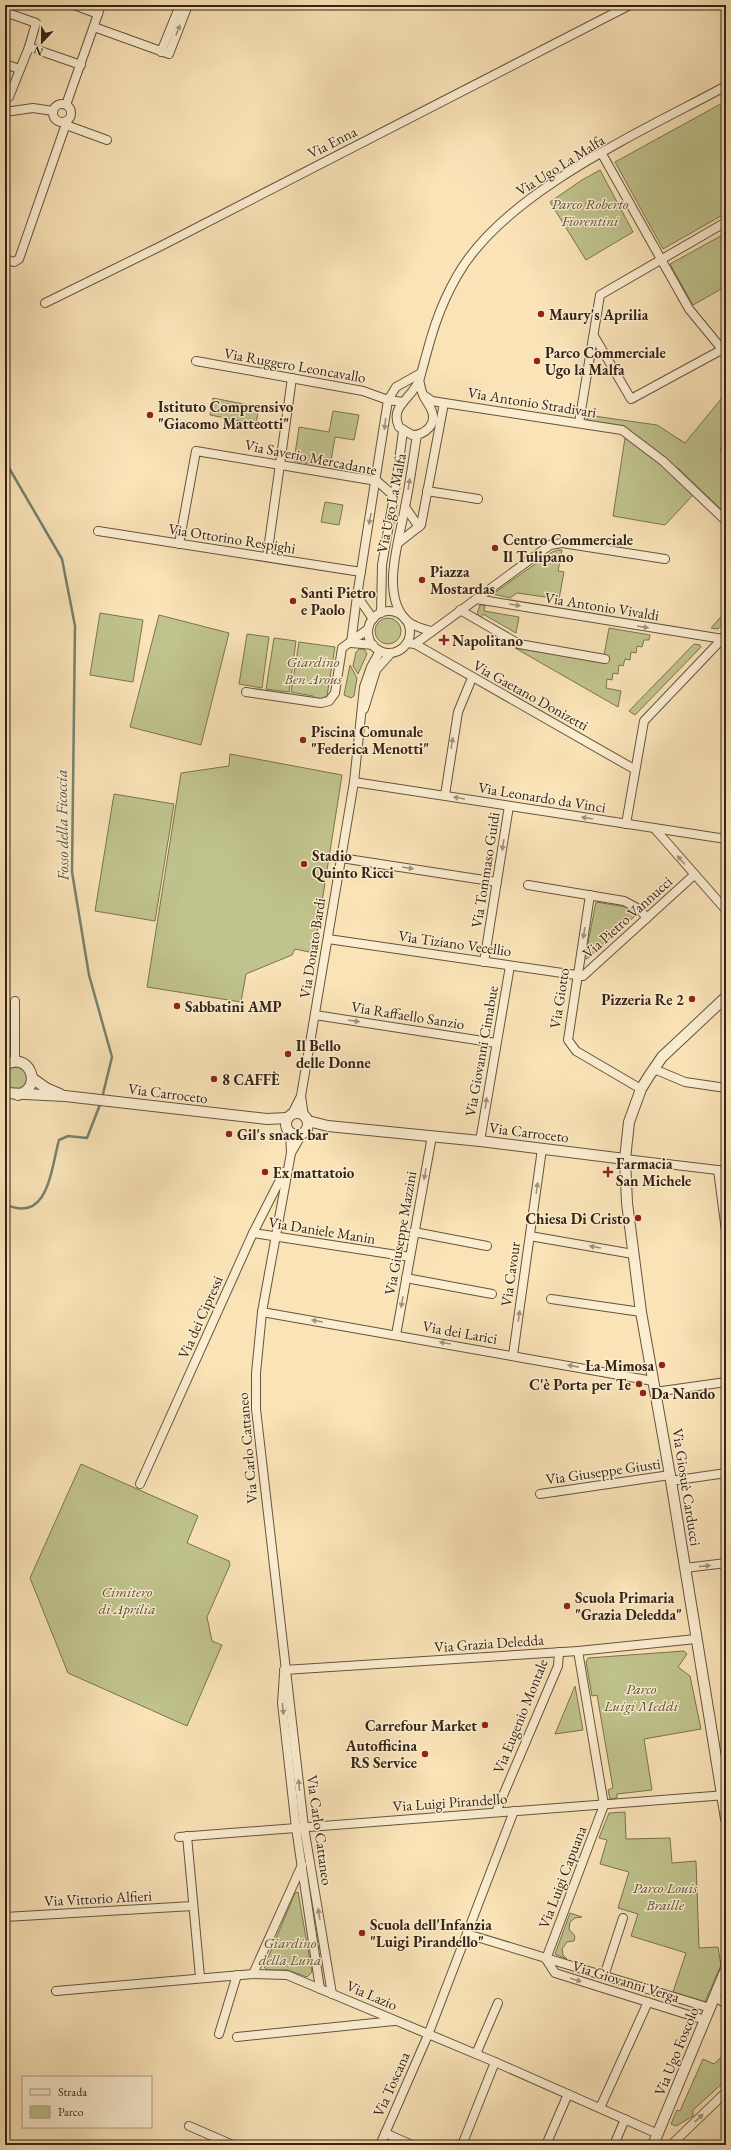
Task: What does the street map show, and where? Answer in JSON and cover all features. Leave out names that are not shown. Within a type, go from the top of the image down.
[{"type":"street","points":[[74,5],[98,14]]},
{"type":"street","points":[[66,105],[101,5]]},
{"type":"street","points":[[165,53],[180,5]]},
{"type":"street","points":[[165,53],[188,5]]},
{"type":"street","name":"Via Enna","points":[[45,303],[167,243],[630,5]]},
{"type":"street","points":[[5,12],[36,23],[29,47],[19,69],[9,98]]},
{"type":"street","points":[[94,27],[165,53]]},
{"type":"street","points":[[29,47],[81,64]]},
{"type":"street","points":[[5,64],[19,69]]},
{"type":"street","name":"Via Ugo La Malfa","points":[[420,376],[405,401],[400,406],[396,416],[397,422],[403,431],[417,435],[428,429],[433,419],[421,389],[420,376],[427,346],[440,309],[457,274],[483,241],[533,196],[602,154],[726,86]]},
{"type":"street","points":[[5,259],[14,262],[19,259],[71,113],[66,105],[60,104],[53,111]]},
{"type":"street","points":[[5,112],[33,108],[53,111]]},
{"type":"street","points":[[53,111],[56,120],[67,123],[107,140]]},
{"type":"street","points":[[594,336],[631,399],[724,352],[693,314],[660,260],[602,154]]},
{"type":"street","points":[[580,423],[600,295],[726,222]]},
{"type":"street","name":"Via Ruggero Leoncavallo","points":[[196,361],[366,391],[388,400]]},
{"type":"street","name":"Via Ugo La Malfa","points":[[361,572],[377,481],[388,400],[398,385],[420,376]]},
{"type":"street","points":[[267,557],[292,378]]},
{"type":"street","name":"Via Antonio Stradivari","points":[[421,389],[429,399],[441,402],[622,430],[663,461],[726,521]]},
{"type":"street","points":[[388,400],[405,401],[418,398],[429,406],[441,402],[421,525],[398,543]]},
{"type":"street","name":"Via Ugo La Malfa","points":[[381,613],[381,577],[403,431]]},
{"type":"street","name":"Via Ugo La Malfa","points":[[406,620],[397,602],[393,577],[417,435]]},
{"type":"street","name":"Via Saverio Mercadante","points":[[179,544],[196,451],[377,481],[394,496]]},
{"type":"street","points":[[427,490],[478,499]]},
{"type":"street","points":[[406,507],[419,526]]},
{"type":"street","name":"Via Ottorino Respighi","points":[[98,531],[361,572]]},
{"type":"street","points":[[362,713],[376,670],[391,653],[431,632],[544,548],[556,543],[665,559]]},
{"type":"street","points":[[351,643],[361,572]]},
{"type":"street","points":[[357,596],[373,619]]},
{"type":"street","name":"Via Antonio Vivaldi","points":[[476,599],[724,638]]},
{"type":"street","points":[[460,610],[519,644],[605,659]]},
{"type":"street","points":[[246,692],[321,703],[329,701],[335,693],[342,648],[351,643],[368,629],[373,619],[381,613],[395,612],[406,620],[431,632]]},
{"type":"street","points":[[406,620],[410,632],[411,643]]},
{"type":"street","points":[[368,629],[372,645]]},
{"type":"street","points":[[626,824],[642,726],[646,717],[724,638]]},
{"type":"street","points":[[351,643],[372,645],[380,651],[391,653]]},
{"type":"street","name":"Via Gaetano Donizetti","points":[[411,643],[634,769]]},
{"type":"street","points":[[354,782],[365,681],[380,651]]},
{"type":"street","points":[[445,795],[458,712],[472,678]]},
{"type":"street","name":"Via Leonardo da Vinci","points":[[354,782],[726,839]]},
{"type":"street","name":"Via Donato Bardi","points":[[305,1125],[302,1096],[354,782]]},
{"type":"street","name":"Via Tommaso Guidi","points":[[484,962],[509,806]]},
{"type":"street","points":[[655,829],[726,910]]},
{"type":"street","points":[[342,858],[497,882]]},
{"type":"street","name":"Via Pietro Vannucci","points":[[577,976],[583,976],[694,875]]},
{"type":"street","points":[[528,885],[624,901],[639,909],[647,918]]},
{"type":"street","name":"Via Giotto","points":[[590,895],[567,1035],[570,1045],[579,1053],[641,1089]]},
{"type":"street","name":"Via Tiziano Vecellio","points":[[328,939],[577,976]]},
{"type":"street","name":"Via Giovanni Cimabue","points":[[480,1141],[510,966]]},
{"type":"street","name":"Via Giosuè Carducci","points":[[726,997],[669,1051],[654,1069],[641,1089],[629,1122],[625,1159],[627,1203],[641,1312],[724,1795],[726,1819]]},
{"type":"street","points":[[10,1063],[15,1001]]},
{"type":"street","name":"Via Raffaello Sanzio","points":[[315,1015],[496,1044]]},
{"type":"street","name":"Via Carroceto","points":[[10,1063],[28,1066],[32,1078],[46,1088],[65,1096]]},
{"type":"street","points":[[654,1069],[685,1082],[726,1088]]},
{"type":"street","name":"Via Carroceto","points":[[9,1093],[28,1090],[32,1078]]},
{"type":"street","name":"Via Carroceto","points":[[9,1093],[65,1096],[267,1119],[290,1116]]},
{"type":"street","name":"Via Donato Bardi","points":[[290,1116],[302,1096]]},
{"type":"street","points":[[299,1113],[305,1125],[296,1135],[289,1132],[286,1124],[290,1116],[299,1113]]},
{"type":"street","name":"Via Carroceto","points":[[267,1119],[289,1132]]},
{"type":"street","name":"Via Carroceto","points":[[305,1125],[480,1141],[722,1170]]},
{"type":"street","name":"Via Carlo Cattaneo","points":[[305,1125],[288,1162],[274,1237],[262,1312],[256,1373],[256,1418],[284,1670],[290,1700],[302,1865],[320,1989]]},
{"type":"street","name":"Via Carlo Cattaneo","points":[[289,1132],[291,1153]]},
{"type":"street","name":"Via Giuseppe Mazzini","points":[[396,1334],[432,1136]]},
{"type":"street","name":"Via Cavour","points":[[513,1355],[542,1148]]},
{"type":"street","name":"Via dei Cipressi","points":[[140,1484],[253,1233],[288,1162]]},
{"type":"street","points":[[722,1170],[726,1231]]},
{"type":"street","points":[[414,1232],[487,1246]]},
{"type":"street","name":"Via Daniele Manin","points":[[253,1233],[410,1257]]},
{"type":"street","points":[[530,1236],[633,1254]]},
{"type":"street","points":[[406,1278],[492,1294]]},
{"type":"street","points":[[551,1299],[641,1312]]},
{"type":"street","name":"Via dei Larici","points":[[262,1312],[396,1334],[653,1381]]},
{"type":"street","points":[[655,1392],[726,1382]]},
{"type":"street","name":"Via Giuseppe Giusti","points":[[540,1494],[670,1478],[726,1473]]},
{"type":"street","points":[[685,1568],[726,1563]]},
{"type":"street","name":"Via Grazia Deledda","points":[[284,1670],[578,1651],[696,1639]]},
{"type":"street","points":[[578,1651],[604,1805]]},
{"type":"street","name":"Via Eugenio Montale","points":[[496,1812],[558,1666],[559,1652]]},
{"type":"street","name":"Via Luigi Pirandello","points":[[193,1906],[183,1837],[724,1795]]},
{"type":"street","name":"Via Luigi Capuana","points":[[546,1959],[604,1805]]},
{"type":"street","name":"Via Toscana","points":[[380,2145],[428,2035],[514,1811]]},
{"type":"street","name":"Via Carlo Cattaneo","points":[[300,1828],[332,1994]]},
{"type":"street","points":[[253,1974],[302,1865]]},
{"type":"street","points":[[193,1906],[200,1977]]},
{"type":"street","name":"Via Vittorio Alfieri","points":[[5,1917],[193,1906]]},
{"type":"street","points":[[604,1976],[623,1918]]},
{"type":"street","name":"Via Giovanni Verga","points":[[467,1934],[710,2008]]},
{"type":"street","name":"Via Giovanni Verga","points":[[546,1959],[555,1973],[705,2020]]},
{"type":"street","name":"Via Ugo Foscolo","points":[[653,2145],[726,1969]]},
{"type":"street","name":"Via Lazio","points":[[56,1991],[200,1977],[253,1974],[287,1975],[495,2062],[658,2134]]},
{"type":"street","points":[[219,2034],[237,1975]]},
{"type":"street","points":[[715,1997],[726,2004]]},
{"type":"street","points":[[600,2108],[648,2002]]},
{"type":"street","points":[[476,2054],[498,2003]]},
{"type":"street","points":[[237,2037],[395,2020]]},
{"type":"street","points":[[462,2145],[495,2062]]},
{"type":"street","points":[[671,2145],[726,2092]]},
{"type":"street","points":[[546,2145],[568,2094]]},
{"type":"street","points":[[614,2145],[625,2119]]},
{"type":"street","points":[[190,2126],[233,2145]]},
{"type":"street","points":[[385,2133],[412,2145]]},
{"type":"green space","points":[[726,101],[726,213],[663,249],[615,162]]},
{"type":"green space","name":"Parco Roberto Fiorentini","points":[[600,170],[633,232],[586,260],[550,202],[582,180]]},
{"type":"green space","points":[[726,233],[726,293],[723,288],[693,305],[670,264]]},
{"type":"green space","points":[[726,393],[726,445],[720,449],[726,457],[726,514],[679,469],[668,462],[625,427],[587,421],[587,415],[657,425],[685,443]]},
{"type":"green space","points":[[213,398],[259,407],[256,424],[210,415]]},
{"type":"green space","points":[[333,411],[359,415],[354,440],[335,437],[330,467],[294,461],[299,427],[329,432]]},
{"type":"green space","points":[[625,438],[630,440],[663,466],[693,495],[665,525],[613,516]]},
{"type":"green space","points":[[325,502],[343,505],[339,525],[321,522]]},
{"type":"green space","points":[[562,550],[558,571],[564,572],[559,599],[517,593],[510,598],[493,594],[552,552]]},
{"type":"green space","points":[[480,605],[485,605],[484,611],[519,617],[516,633],[483,614],[480,619],[477,614]]},
{"type":"green space","points":[[726,611],[726,621],[718,629],[711,628]]},
{"type":"green space","points":[[100,613],[143,620],[133,682],[90,675]]},
{"type":"green space","points":[[159,615],[229,633],[201,745],[130,727]]},
{"type":"green space","name":"Piazza Mostardas","points":[[388,618],[397,622],[401,631],[397,640],[388,644],[379,640],[375,631],[379,622]]},
{"type":"green space","points":[[609,628],[650,635],[649,640],[644,640],[642,647],[637,646],[636,653],[631,652],[630,660],[625,659],[623,666],[619,665],[618,674],[613,673],[612,680],[607,679],[606,688],[621,691],[618,707],[515,648],[603,661]]},
{"type":"green space","points":[[247,634],[269,637],[262,688],[239,684]]},
{"type":"green space","points":[[274,638],[296,641],[289,692],[266,689]]},
{"type":"green space","name":"Giardino Ben Arous","points":[[299,642],[335,647],[327,696],[318,700],[313,700],[313,696],[291,692]]},
{"type":"green space","points":[[694,644],[700,645],[701,647],[635,715],[629,711]]},
{"type":"green space","points":[[359,649],[364,649],[367,654],[358,674],[353,666],[356,652]]},
{"type":"green space","points":[[350,665],[357,678],[354,696],[351,698],[344,695]]},
{"type":"green space","name":"Stadio Quinto Ricci","points":[[230,754],[342,775],[314,953],[295,949],[292,955],[246,974],[241,1002],[147,987],[181,773],[229,766]]},
{"type":"green space","points":[[114,794],[174,804],[155,921],[95,911]]},
{"type":"green space","points":[[596,902],[626,907],[636,915],[587,959],[585,958]]},
{"type":"green space","points":[[16,1067],[24,1070],[27,1078],[24,1086],[16,1089],[8,1086],[5,1078],[8,1070]]},
{"type":"green space","name":"Cimitero di Aprilia","points":[[81,1464],[198,1516],[187,1543],[229,1561],[230,1565],[207,1617],[212,1641],[222,1645],[187,1726],[68,1673],[30,1578]]},
{"type":"green space","name":"Parco Luigi Meddi","points":[[684,1651],[687,1654],[678,1667],[690,1676],[701,1729],[644,1739],[652,1790],[617,1794],[617,1798],[610,1799],[608,1790],[613,1788],[597,1695],[592,1696],[586,1662],[588,1658]]},
{"type":"green space","points":[[575,1686],[583,1730],[555,1734]]},
{"type":"green space","name":"Parco Louis Braille","points":[[625,1812],[626,1839],[670,1838],[672,1863],[696,1861],[699,1948],[718,1947],[721,1965],[705,2002],[673,1992],[686,1953],[631,1936],[638,1914],[618,1908],[629,1872],[600,1864],[607,1840],[599,1838],[609,1813]]},
{"type":"green space","name":"Giardino della Luna","points":[[298,1892],[312,1972],[307,1977],[288,1970],[267,1970],[264,1967],[295,1893]]},
{"type":"green space","points":[[570,1913],[582,1917],[575,1918],[570,1922],[569,1929],[575,1936],[574,1941],[567,1942],[562,1949],[563,1955],[567,1959],[555,1954]]},
{"type":"green space","points":[[726,2053],[726,2083],[724,2082],[693,2110],[693,2116],[676,2126],[671,2124],[677,2110],[680,2111],[703,2059],[714,2064]]},
{"type":"waterway","name":"Fosso della Ficoccia","points":[[5,461],[62,559],[75,626],[72,872],[89,975],[112,1057],[102,1098]]},
{"type":"waterway","name":"Fosso della Ficoccia","points":[[5,1204],[19,1208],[30,1207],[39,1201],[50,1179],[59,1140],[68,1136],[87,1138],[101,1102]]},
{"type":"place","name":"Maury's Aprilia","points":[[541,314]]},
{"type":"place","name":"Parco Commerciale Ugo la Malfa","points":[[537,361]]},
{"type":"place","name":"Istituto Comprensivo \"Giacomo Matteotti\"","points":[[150,415]]},
{"type":"place","name":"Centro Commerciale Il Tulipano","points":[[495,548]]},
{"type":"place","name":"Piazza Mostardas","points":[[422,580]]},
{"type":"place","name":"Santi Pietro e Paolo","points":[[293,601]]},
{"type":"place","name":"Napolitano","points":[[444,640]]},
{"type":"place","name":"Piscina Comunale \"Federica Menotti\"","points":[[303,740]]},
{"type":"place","name":"Stadio Quinto Ricci","points":[[304,864]]},
{"type":"place","name":"Pizzeria Re 2","points":[[692,999]]},
{"type":"place","name":"Sabbatini AMP","points":[[177,1006]]},
{"type":"place","name":"Il Bello delle Donne","points":[[288,1054]]},
{"type":"place","name":"8 CAFFÈ","points":[[214,1079]]},
{"type":"place","name":"Gil's snack bar","points":[[229,1134]]},
{"type":"place","name":"Ex mattatoio","points":[[265,1172]]},
{"type":"place","name":"Farmacia San Michele","points":[[608,1172]]},
{"type":"place","name":"Chiesa Di Cristo","points":[[638,1218]]},
{"type":"place","name":"La Mimosa","points":[[662,1365]]},
{"type":"place","name":"C'è Porta per Te","points":[[639,1384]]},
{"type":"place","name":"Da Nando","points":[[643,1393]]},
{"type":"place","name":"Scuola Primaria \"Grazia Deledda\"","points":[[567,1606]]},
{"type":"place","name":"Carrefour Market","points":[[485,1725]]},
{"type":"place","name":"Autofficina RS Service","points":[[425,1754]]},
{"type":"place","name":"Scuola dell'Infanzia \"Luigi Pirandello\"","points":[[362,1933]]}]
